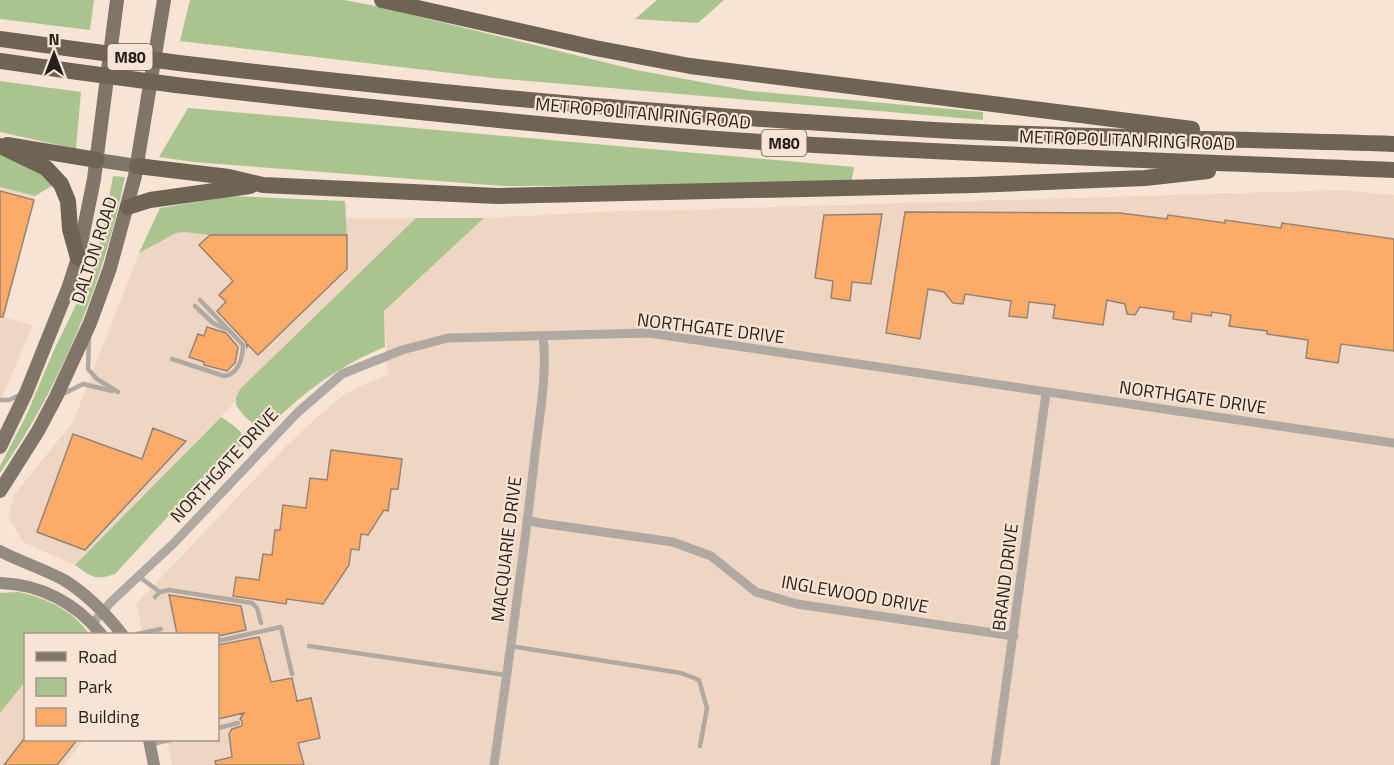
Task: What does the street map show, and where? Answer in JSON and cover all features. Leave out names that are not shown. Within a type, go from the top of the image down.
[{"type":"highway","points":[[382,0],[584,46],[690,66],[1190,128],[1261,139]]},
{"type":"highway","name":"METROPOLITAN RING ROAD","points":[[0,39],[179,63],[423,91],[746,119],[1072,136],[1394,144]]},
{"type":"highway","name":"METROPOLITAN RING ROAD","points":[[0,61],[176,85],[462,117],[760,142],[1038,157],[1394,170]]},
{"type":"highway","points":[[0,145],[35,148],[97,160]]},
{"type":"highway","points":[[0,145],[46,168],[61,184],[68,201],[70,229],[78,258]]},
{"type":"highway","points":[[128,207],[150,200],[262,185],[497,196],[984,185],[1145,178],[1270,165]]},
{"type":"highway","points":[[137,166],[229,177],[262,185]]},
{"type":"main road","name":"DALTON ROAD","points":[[1,445],[26,393],[78,258],[97,160],[117,0]]},
{"type":"main road","name":"DALTON ROAD","points":[[0,491],[34,438],[56,397],[90,323],[110,268],[137,166],[164,0]]},
{"type":"main road","points":[[97,160],[137,166]]},
{"type":"main road","points":[[0,551],[64,580],[79,590],[103,611],[121,633]]},
{"type":"main road","points":[[0,583],[21,584],[52,594],[74,609],[100,633]]},
{"type":"main road","points":[[148,741],[154,765]]},
{"type":"street","name":"NORTHGATE DRIVE","points":[[92,624],[138,576],[174,543],[297,412],[342,374],[402,350],[448,338],[649,333],[1394,443]]},
{"type":"street","name":"MACQUARIE DRIVE","points":[[494,765],[527,520],[545,350],[543,336]]},
{"type":"street","name":"BRAND DRIVE","points":[[995,765],[1046,393]]},
{"type":"street","name":"INGLEWOOD DRIVE","points":[[527,520],[540,524],[673,542],[711,556],[756,592],[797,604],[1014,636]]},
{"type":"lane","points":[[172,359],[216,374],[231,375],[236,371],[243,349],[240,341],[200,300]]},
{"type":"lane","points":[[195,306],[213,323],[228,330]]},
{"type":"lane","points":[[56,397],[83,384],[117,392],[97,379],[88,369],[90,323]]},
{"type":"lane","points":[[0,400],[9,400],[26,393]]},
{"type":"lane","points":[[0,429],[1,445]]},
{"type":"lane","points":[[138,576],[160,592],[174,591],[252,603],[257,608],[261,623]]},
{"type":"lane","points":[[155,597],[160,592]]},
{"type":"lane","points":[[219,641],[281,627],[292,674]]},
{"type":"lane","points":[[142,633],[161,629]]},
{"type":"lane","points":[[309,646],[505,675]]},
{"type":"lane","points":[[510,646],[681,673],[699,680],[707,708],[700,746]]},
{"type":"lane","points":[[219,728],[238,723]]},
{"type":"shaded area","points":[[0,187],[35,196],[3,317],[33,325],[0,402]]},
{"type":"shaded area","points":[[1342,190],[1394,195],[1394,765],[172,765],[167,741],[219,741],[219,633],[143,633],[136,604],[288,444],[317,417],[346,393],[388,374],[384,311],[484,218],[601,212]]},
{"type":"shaded area","points":[[347,218],[416,218],[240,389],[235,402],[75,565],[23,542],[8,516],[14,495],[73,422],[139,253],[176,233],[186,232],[210,235],[347,235]]},
{"type":"shaded area","points":[[24,683],[24,741],[83,741],[64,765],[0,765],[0,713]]},
{"type":"green space","points":[[0,0],[94,0],[90,30],[0,19]]},
{"type":"green space","points":[[190,0],[344,0],[636,70],[750,91],[983,112],[983,120],[493,78],[180,41]]},
{"type":"green space","points":[[657,0],[724,0],[698,23],[635,19]]},
{"type":"green space","points":[[0,81],[81,92],[76,149],[0,132]]},
{"type":"green space","points":[[188,108],[854,167],[851,185],[503,186],[194,162],[159,157]]},
{"type":"green space","points":[[0,154],[38,169],[55,184],[35,196],[0,187]]},
{"type":"green space","points":[[113,176],[125,177],[105,255],[78,331],[42,405],[0,473],[0,466],[26,416],[54,350],[92,272],[104,226]]},
{"type":"green space","points":[[231,196],[345,201],[347,235],[210,235],[185,232],[176,233],[139,253],[160,208]]},
{"type":"green space","points":[[416,218],[484,218],[384,311],[385,347],[338,370],[296,401],[271,425],[260,426],[251,422],[236,405],[240,389]]},
{"type":"green space","points":[[221,417],[241,433],[245,446],[232,447],[115,574],[94,577],[75,565]]},
{"type":"green space","points":[[18,592],[48,601],[75,618],[88,633],[24,633],[24,683],[0,713],[0,593]]},
{"type":"building","points":[[0,191],[34,200],[3,317],[0,317]]},
{"type":"building","points":[[905,212],[1120,213],[1167,219],[1168,215],[1281,228],[1282,223],[1394,239],[1394,351],[1341,344],[1338,363],[1306,358],[1308,340],[1229,326],[1231,315],[1212,312],[1211,316],[1192,313],[1191,322],[1173,319],[1174,312],[1140,307],[1135,315],[1127,314],[1125,304],[1107,300],[1103,325],[1053,318],[1055,305],[1029,302],[1027,318],[1009,316],[1011,301],[965,294],[963,304],[953,303],[944,292],[928,289],[920,339],[886,333]]},
{"type":"building","points":[[882,214],[871,284],[852,282],[850,301],[831,298],[833,281],[815,278],[824,215]]},
{"type":"building","points":[[210,235],[347,235],[347,269],[258,355],[248,345],[247,347],[246,342],[217,311],[226,302],[219,295],[233,281],[199,245]]},
{"type":"building","points":[[207,327],[226,333],[238,347],[235,363],[227,371],[204,365],[204,362],[189,357],[198,334],[204,336]]},
{"type":"building","points":[[153,428],[186,441],[85,550],[37,532],[73,434],[142,459]]},
{"type":"building","points":[[331,450],[402,459],[398,489],[391,489],[388,511],[384,510],[368,535],[361,534],[359,550],[351,549],[349,565],[323,604],[287,599],[286,604],[233,596],[236,577],[259,580],[263,554],[272,555],[275,530],[280,530],[283,505],[306,508],[310,478],[327,480]]},
{"type":"building","points":[[169,595],[241,606],[246,630],[219,636],[219,633],[177,633]]},
{"type":"building","points":[[259,637],[271,682],[292,678],[297,701],[311,698],[320,738],[298,743],[304,765],[216,765],[215,761],[232,757],[229,734],[232,729],[242,726],[240,719],[244,713],[219,719],[219,645]]},
{"type":"building","points":[[23,740],[76,741],[57,765],[4,765]]}]
